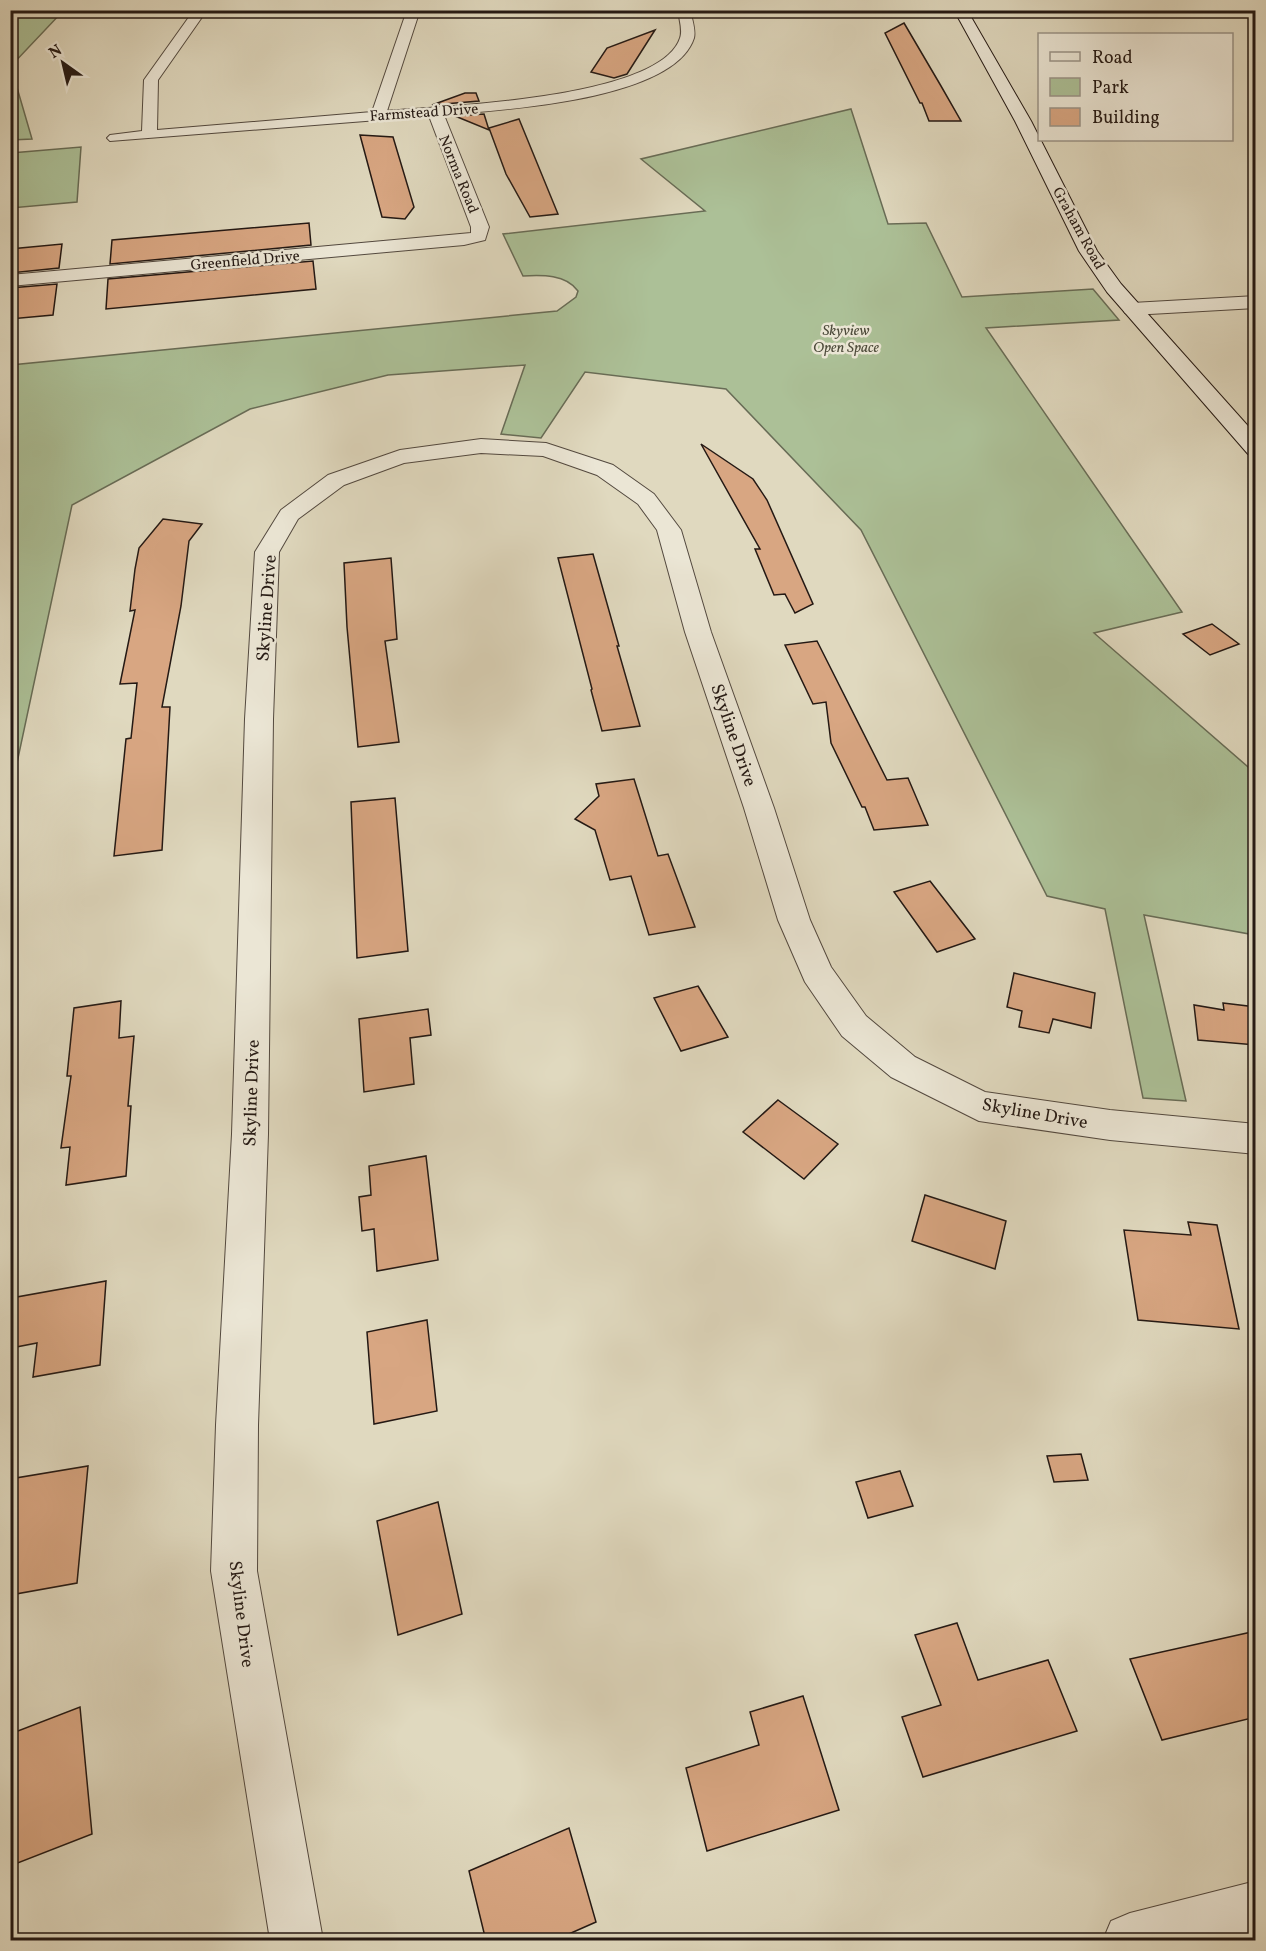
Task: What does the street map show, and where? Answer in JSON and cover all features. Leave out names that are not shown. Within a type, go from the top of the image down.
[{"type":"street","points":[[149,135],[151,80],[201,10]]},
{"type":"street","points":[[378,116],[414,10]]},
{"type":"street","name":"Farmstead Drive","points":[[116,138],[435,112],[565,98],[599,90],[654,70],[677,54],[687,37],[684,10]]},
{"type":"street","name":"Graham Road","points":[[960,10],[1023,121],[1088,251],[1132,309],[1256,449]]},
{"type":"street","name":"Norma Road","points":[[435,112],[480,227],[479,236]]},
{"type":"street","name":"Greenfield Drive","points":[[10,281],[464,240],[479,236]]},
{"type":"street","points":[[1132,309],[1256,302]]},
{"type":"street","name":"Skyline Drive","points":[[296,1941],[234,1571],[237,1425],[251,1110],[259,719],[267,552],[289,515],[336,480],[400,457],[481,446],[546,450],[605,470],[646,499],[669,530],[698,632],[759,808],[794,920],[817,973],[854,1026],[903,1067],[979,1106],[1110,1125],[1256,1139]]},
{"type":"street","points":[[1130,1941],[1256,1907]]},
{"type":"green space","points":[[10,11],[63,11],[11,66]]},
{"type":"green space","points":[[11,67],[32,139],[11,140]]},
{"type":"green space","name":"Skyview Open Space","points":[[851,109],[888,224],[926,223],[962,297],[1093,289],[1119,320],[986,328],[1182,612],[1094,633],[1255,773],[1255,935],[1144,915],[1186,1101],[1143,1098],[1105,909],[1047,896],[861,530],[726,389],[585,372],[541,438],[501,434],[525,365],[388,375],[250,409],[72,505],[11,791],[11,365],[557,311],[576,297],[578,291],[567,281],[560,279],[546,276],[523,276],[503,234],[705,211],[641,159]]},
{"type":"green space","points":[[81,147],[77,202],[11,208],[11,153]]},
{"type":"building","points":[[904,23],[961,121],[929,121],[885,33]]},
{"type":"building","points":[[655,30],[627,74],[614,78],[591,72],[607,48]]},
{"type":"building","points":[[465,93],[476,93],[479,101],[432,105]]},
{"type":"building","points":[[484,114],[489,130],[455,116],[470,115]]},
{"type":"building","points":[[519,119],[558,214],[530,217],[506,174],[489,128]]},
{"type":"building","points":[[360,135],[393,137],[414,207],[405,219],[382,217]]},
{"type":"building","points":[[309,223],[311,245],[110,264],[112,240]]},
{"type":"building","points":[[62,244],[59,268],[10,273],[10,249]]},
{"type":"building","points":[[313,261],[316,289],[106,309],[108,279]]},
{"type":"building","points":[[57,284],[53,315],[10,319],[10,288]]},
{"type":"building","points":[[701,444],[753,479],[767,500],[813,604],[795,613],[785,594],[774,595],[755,549],[760,549]]},
{"type":"building","points":[[163,519],[202,524],[189,541],[181,606],[162,707],[170,707],[162,850],[114,856],[126,739],[131,738],[137,683],[120,684],[135,610],[130,611],[135,569],[139,548]]},
{"type":"building","points":[[593,554],[640,726],[602,731],[558,558]]},
{"type":"building","points":[[391,558],[397,639],[385,641],[399,742],[358,747],[347,627],[344,563]]},
{"type":"building","points":[[1212,624],[1239,644],[1210,655],[1183,634]]},
{"type":"building","points":[[817,641],[887,780],[908,778],[928,825],[874,830],[865,807],[862,807],[831,743],[826,702],[813,704],[785,645]]},
{"type":"building","points":[[634,779],[658,856],[668,854],[695,927],[649,935],[631,876],[610,880],[595,830],[575,819],[599,796],[596,784]]},
{"type":"building","points":[[395,798],[408,951],[357,958],[351,802]]},
{"type":"building","points":[[930,881],[975,939],[937,952],[894,892]]},
{"type":"building","points":[[1014,973],[1095,993],[1091,1028],[1053,1019],[1049,1033],[1019,1027],[1022,1011],[1007,1007]]},
{"type":"building","points":[[698,986],[728,1037],[681,1051],[654,998]]},
{"type":"building","points":[[121,1001],[119,1038],[134,1036],[128,1106],[131,1106],[126,1176],[66,1185],[70,1147],[61,1148],[71,1076],[67,1076],[74,1008]]},
{"type":"building","points":[[1223,1003],[1256,1007],[1256,1045],[1198,1040],[1194,1005],[1224,1010]]},
{"type":"building","points":[[428,1009],[431,1035],[410,1038],[414,1084],[364,1092],[359,1019]]},
{"type":"building","points":[[778,1100],[838,1144],[804,1179],[743,1132]]},
{"type":"building","points":[[426,1156],[438,1260],[377,1271],[374,1229],[362,1231],[359,1197],[371,1195],[369,1166]]},
{"type":"building","points":[[925,1195],[1006,1221],[995,1269],[912,1241]]},
{"type":"building","points":[[1188,1222],[1217,1225],[1239,1329],[1138,1320],[1124,1230],[1191,1235]]},
{"type":"building","points":[[106,1281],[100,1365],[33,1377],[37,1343],[11,1348],[17,1297]]},
{"type":"building","points":[[427,1320],[437,1411],[374,1424],[367,1332]]},
{"type":"building","points":[[1081,1454],[1088,1480],[1054,1482],[1047,1456]]},
{"type":"building","points":[[88,1466],[77,1583],[10,1595],[10,1479]]},
{"type":"building","points":[[900,1471],[913,1506],[868,1518],[856,1482]]},
{"type":"building","points":[[438,1502],[462,1614],[398,1635],[377,1521]]},
{"type":"building","points":[[957,1623],[978,1680],[1048,1660],[1077,1731],[923,1777],[902,1717],[941,1705],[915,1635]]},
{"type":"building","points":[[1256,1631],[1256,1717],[1162,1740],[1130,1659]]},
{"type":"building","points":[[803,1696],[839,1810],[707,1851],[686,1768],[759,1745],[750,1712]]},
{"type":"building","points":[[80,1707],[92,1834],[10,1866],[10,1734]]},
{"type":"building","points":[[569,1828],[596,1922],[553,1941],[486,1941],[469,1871]]}]
